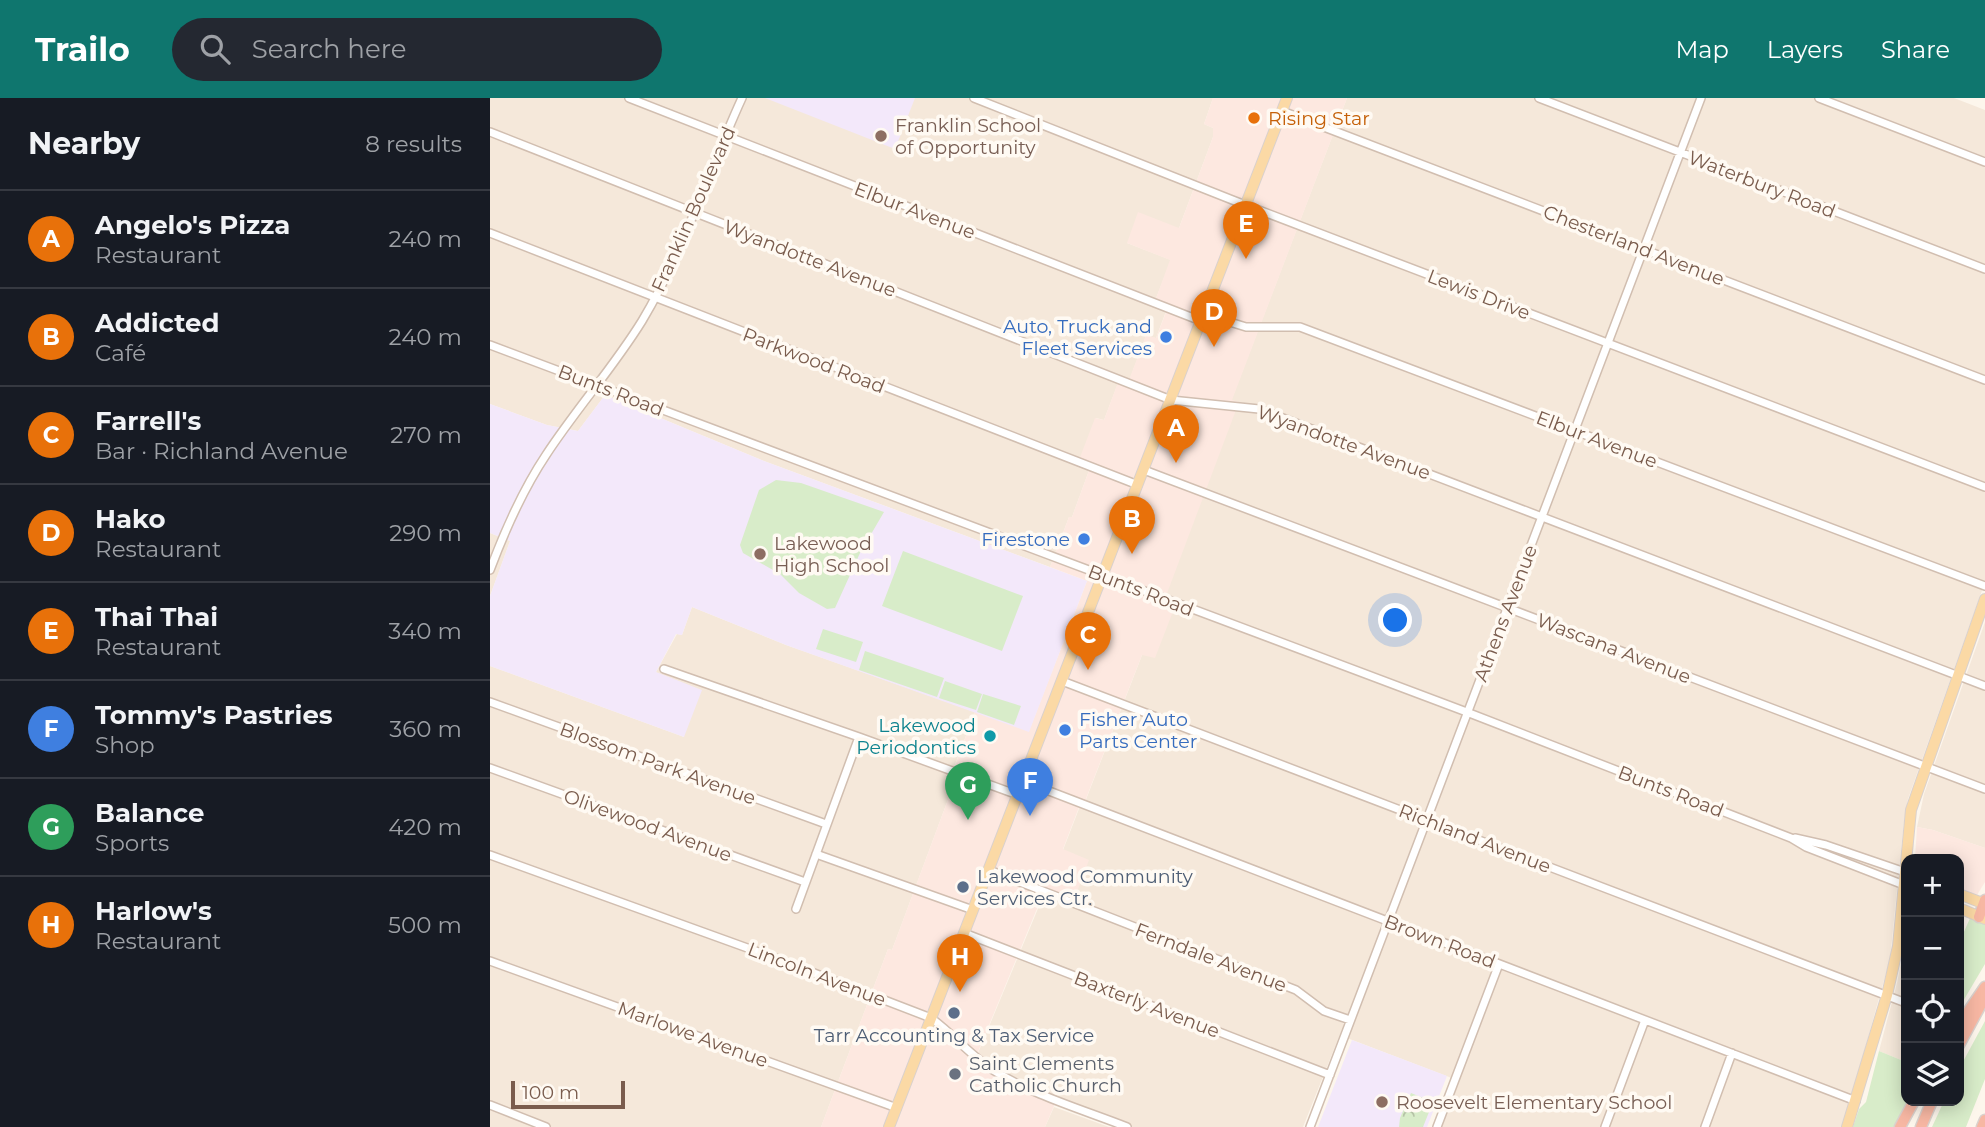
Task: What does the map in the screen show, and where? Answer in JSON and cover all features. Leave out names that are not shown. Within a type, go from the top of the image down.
[{"type":"highway","points":[[1982,918],[1984,903]]},
{"type":"highway","points":[[1964,1018],[1985,987]]},
{"type":"highway","points":[[1960,1043],[1985,997]]},
{"type":"highway","points":[[1900,1127],[1911,1106]]},
{"type":"highway","points":[[1921,1127],[1930,1106]]},
{"type":"highway","points":[[1982,1127],[1985,1120]]},
{"type":"main road","points":[[889,1127],[1287,98]]},
{"type":"main road","points":[[1907,854],[1911,810],[1985,599]]},
{"type":"main road","points":[[1964,896],[1984,903]]},
{"type":"main road","points":[[1964,910],[1982,918]]},
{"type":"main road","points":[[1847,1127],[1887,995],[1901,917]]},
{"type":"street","name":"Elbur Avenue","points":[[629,98],[1203,318],[1246,327],[1300,327],[1985,586]]},
{"type":"street","name":"Franklin Boulevard","points":[[490,570],[510,519],[544,457],[631,337],[654,298],[695,212],[742,98]]},
{"type":"street","name":"Lewis Drive","points":[[974,98],[1985,487]]},
{"type":"street","name":"Waterbury Road","points":[[1539,98],[1985,270]]},
{"type":"street","name":"Athens Avenue","points":[[1310,1127],[1701,98]]},
{"type":"street","points":[[1819,98],[1985,162]]},
{"type":"street","name":"Chesterland Avenue","points":[[1282,111],[1985,380]]},
{"type":"street","name":"Wyandotte Avenue","points":[[490,132],[1171,400],[1259,409],[1985,686]]},
{"type":"street","name":"Parkwood Road","points":[[490,233],[1138,485]]},
{"type":"street","name":"Bunts Road","points":[[490,345],[1467,712],[1791,838],[1806,847],[1901,884]]},
{"type":"street","name":"Wascana Avenue","points":[[1144,470],[1985,789]]},
{"type":"street","points":[[664,669],[1018,795]]},
{"type":"street","name":"Richland Avenue","points":[[1062,681],[1901,1001]]},
{"type":"street","name":"Blossom Park Avenue","points":[[490,702],[827,824]]},
{"type":"street","points":[[796,909],[859,737]]},
{"type":"street","name":"Olivewood Avenue","points":[[490,768],[805,882]]},
{"type":"street","name":"Brown Road","points":[[1023,781],[1856,1101]]},
{"type":"street","name":"Bunts Road","points":[[1791,838],[1826,845],[1901,870]]},
{"type":"street","points":[[816,854],[973,910]]},
{"type":"street","name":"Lincoln Avenue","points":[[490,855],[765,954],[931,1018],[952,1033],[992,1070],[1016,1083],[1127,1127]]},
{"type":"street","name":"Ferndale Avenue","points":[[989,870],[1296,990],[1324,1011],[1350,1020]]},
{"type":"street","name":"Baxterly Avenue","points":[[964,933],[1329,1074]]},
{"type":"street","name":"Marlowe Avenue","points":[[490,961],[897,1108]]},
{"type":"street","points":[[1437,1127],[1499,964]]},
{"type":"street","points":[[1605,1127],[1645,1020]]},
{"type":"street","points":[[1705,1127],[1732,1053]]},
{"type":"street","points":[[490,1105],[546,1127]]},
{"type":"shaded area","points":[[490,98],[1213,98],[1204,124],[1213,128],[1213,137],[1179,228],[1127,243],[1171,260],[1155,301],[1168,306],[1156,338],[1146,336],[1129,381],[1120,378],[1104,420],[1096,418],[1091,465],[1050,567],[764,461],[605,395],[578,431],[547,425],[490,404]]},
{"type":"shaded area","name":"Franklin School of Opportunity","points":[[765,98],[915,98],[895,149]]},
{"type":"shaded area","points":[[1213,98],[1347,98],[1232,400],[1239,402],[1166,596],[1177,601],[1155,658],[1142,655],[1085,802],[1081,802],[1063,849],[1089,860],[1072,905],[1043,894],[978,1052],[996,1068],[1024,1086],[1057,1099],[1045,1127],[821,1127],[888,949],[892,950],[959,770],[954,768],[975,712],[1029,731],[1087,581],[1050,567],[1091,465],[1079,460],[1095,418],[1104,420],[1120,377],[1129,380],[1146,335],[1156,338],[1168,307],[1155,301],[1170,260],[1127,243],[1138,212],[1179,228],[1213,137],[1213,128],[1204,124]]},
{"type":"shaded area","points":[[1347,98],[1954,98],[1985,110],[1985,582],[1908,799],[1890,959],[1843,1127],[1440,1127],[1457,1080],[1347,1038],[1355,1018],[1073,901],[1063,850],[1082,801],[1085,802],[1165,596],[1238,402],[1231,401]]},
{"type":"shaded area","name":"Lakewood High School","points":[[605,395],[764,461],[1087,581],[1029,732],[786,645],[692,607],[682,635],[676,634],[656,672],[702,690],[684,737],[490,666],[490,596],[510,541],[490,533],[490,404],[547,425],[578,431]]},
{"type":"shaded area","points":[[490,533],[510,541],[490,596]]},
{"type":"shaded area","points":[[692,607],[786,645],[975,712],[954,767],[959,770],[892,950],[888,949],[821,1127],[490,1127],[490,666],[684,737],[656,672],[677,634],[682,635]]},
{"type":"shaded area","points":[[1985,622],[1985,848],[1917,827],[1924,794]]},
{"type":"shaded area","points":[[1917,827],[1985,848],[1985,882],[1977,895],[1964,891],[1964,854],[1915,854]]},
{"type":"shaded area","points":[[1044,894],[1297,994],[1344,1024],[1303,1127],[1127,1127],[1024,1086],[978,1053]]},
{"type":"shaded area","points":[[1901,963],[1901,1060],[1879,1051]]},
{"type":"shaded area","name":"Roosevelt Elementary School","points":[[1352,1040],[1447,1076],[1427,1127],[1318,1127]]},
{"type":"shaded area","points":[[1054,1107],[1109,1127],[1045,1127]]},
{"type":"green space","points":[[776,480],[801,483],[884,512],[860,553],[835,608],[827,609],[799,593],[780,574],[743,553],[740,545],[759,490]]},
{"type":"green space","points":[[903,551],[1023,596],[1002,651],[882,606]]},
{"type":"green space","points":[[823,629],[863,642],[856,662],[816,649]]},
{"type":"green space","points":[[865,651],[944,678],[937,697],[859,670]]},
{"type":"green space","points":[[945,681],[982,694],[976,710],[939,698]]},
{"type":"green space","points":[[983,694],[1021,706],[1014,725],[977,712]]},
{"type":"green space","points":[[1971,916],[1985,922],[1985,964],[1964,1000],[1964,980],[1964,932]]},
{"type":"green space","points":[[1985,1021],[1985,1079],[1966,1127],[1932,1127],[1942,1106],[1964,1106],[1964,1060]]},
{"type":"green space","points":[[1879,1051],[1901,1060],[1901,1106],[1906,1106],[1896,1127],[1853,1127],[1859,1109],[1866,1102]]},
{"type":"green space","points":[[1411,1093],[1433,1102],[1423,1127],[1399,1127],[1400,1118]]},
{"type":"place","name":"Rising Star","points":[[1254,118]]},
{"type":"place","name":"Franklin School of Opportunity","points":[[881,136]]},
{"type":"place","name":"Thai Thai","points":[[1246,259]]},
{"type":"place","name":"Auto, Truck and Fleet Services","points":[[1166,337]]},
{"type":"place","name":"Hako","points":[[1214,347]]},
{"type":"place","name":"Angelo's Pizza","points":[[1176,463]]},
{"type":"place","name":"Firestone","points":[[1084,539]]},
{"type":"place","name":"Lakewood High School","points":[[760,554]]},
{"type":"place","name":"Addicted","points":[[1132,554]]},
{"type":"place","name":"Farrell's","points":[[1088,670]]},
{"type":"place","name":"Fisher Auto Parts Center","points":[[1065,730]]},
{"type":"place","name":"Lakewood Periodontics","points":[[990,736]]},
{"type":"place","name":"Tommy's Pastries","points":[[1030,816]]},
{"type":"place","name":"Balance","points":[[968,820]]},
{"type":"place","name":"Lakewood Community Services Ctr.","points":[[963,887]]},
{"type":"place","name":"Harlow's","points":[[960,992]]},
{"type":"place","name":"Tarr Accounting & Tax Service","points":[[954,1013]]},
{"type":"place","name":"Saint Clements Catholic Church","points":[[955,1074]]},
{"type":"place","name":"Roosevelt Elementary School","points":[[1382,1102]]}]
